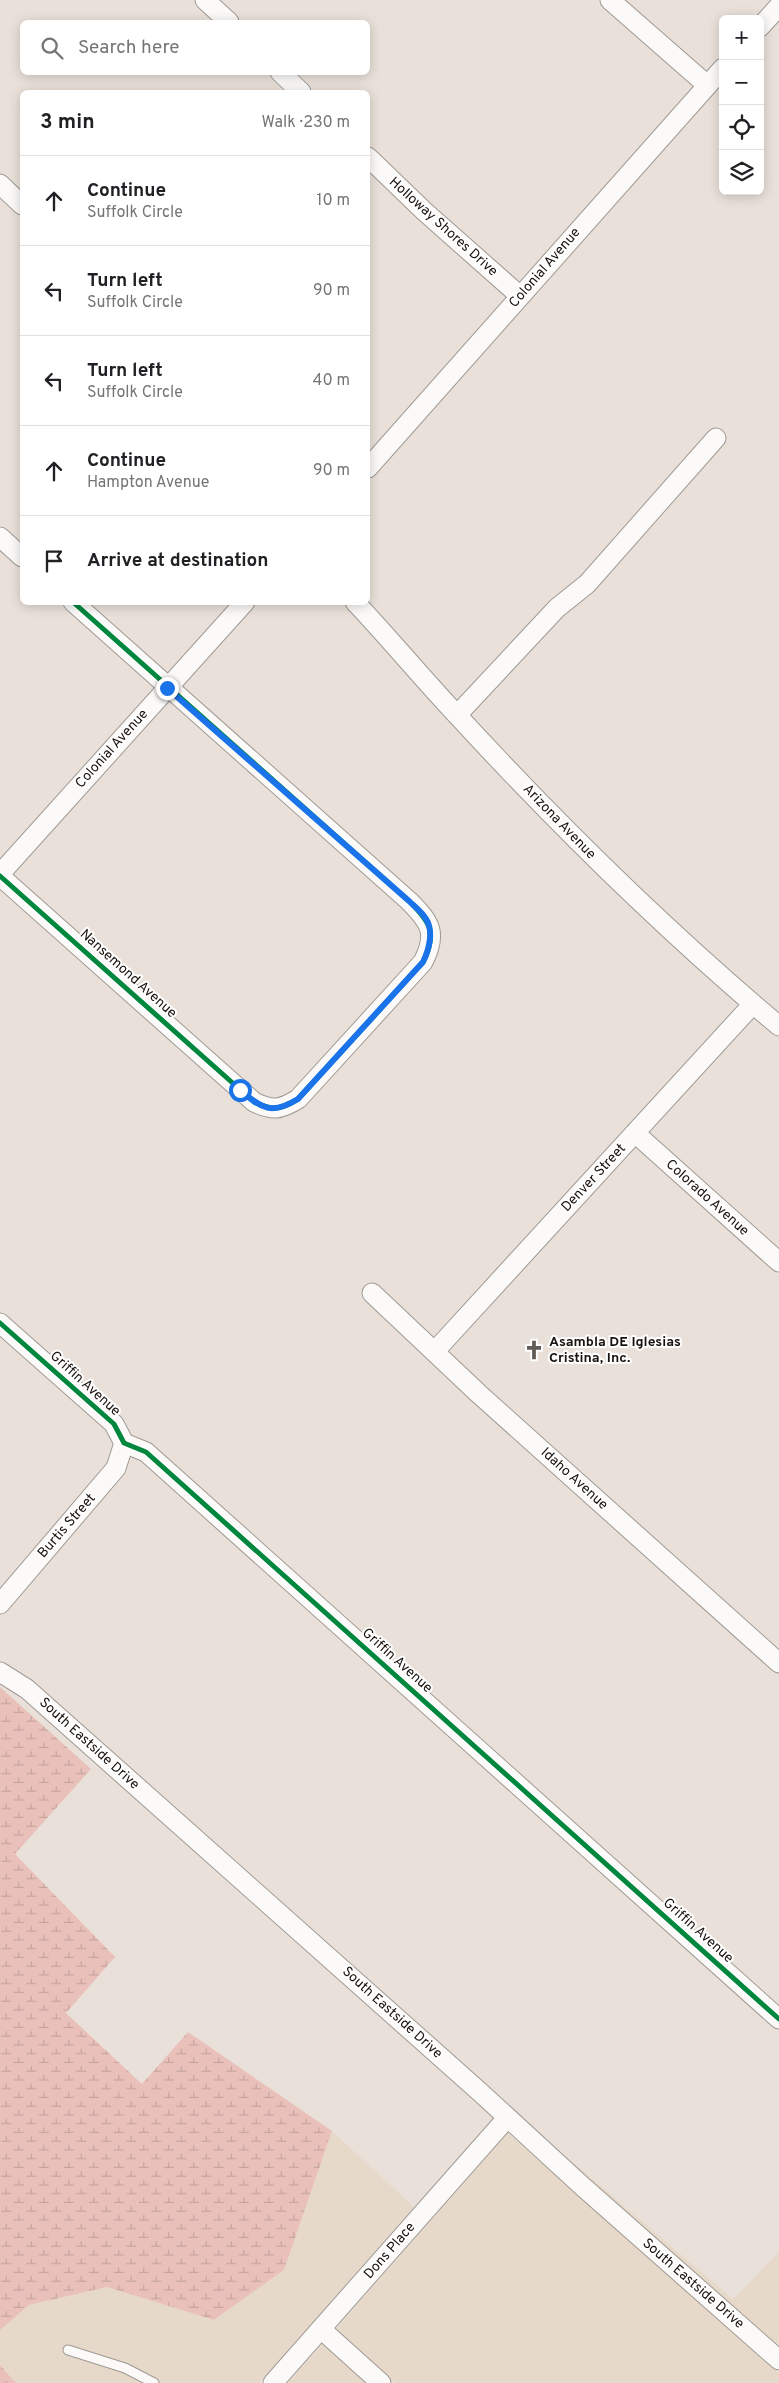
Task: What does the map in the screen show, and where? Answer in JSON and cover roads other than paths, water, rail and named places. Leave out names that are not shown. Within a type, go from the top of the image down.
[{"type":"street","points":[[205,0],[227,20]]},
{"type":"street","points":[[610,0],[707,85]]},
{"type":"street","points":[[764,23],[779,6]]},
{"type":"street","name":"Colonial Avenue","points":[[370,466],[719,72]]},
{"type":"street","points":[[283,75],[299,90]]},
{"type":"street","name":"Holloway Shores Drive","points":[[370,159],[424,212],[520,296]]},
{"type":"street","points":[[0,184],[20,203]]},
{"type":"street","points":[[457,715],[556,608],[587,584],[716,438]]},
{"type":"street","points":[[0,537],[20,556]]},
{"type":"street","name":"Nansemond Avenue","points":[[0,875],[240,1090],[254,1102],[267,1108],[283,1108],[298,1099],[423,962],[429,949],[430,933],[427,919],[76,605]]},
{"type":"street","name":"Colonial Avenue","points":[[0,875],[242,605]]},
{"type":"street","name":"Arizona Avenue","points":[[358,605],[457,715],[583,847],[779,1026]]},
{"type":"street","name":"Denver Street","points":[[435,1351],[753,1004]]},
{"type":"street","name":"Colorado Avenue","points":[[636,1133],[779,1262]]},
{"type":"street","name":"Idaho Avenue","points":[[372,1293],[479,1394],[779,1663]]},
{"type":"street","name":"Griffin Avenue","points":[[0,1323],[114,1424],[124,1443],[146,1452],[779,2019]]},
{"type":"street","name":"Burtis Street","points":[[0,1604],[116,1468],[124,1443]]},
{"type":"street","name":"South Eastside Drive","points":[[0,1672],[27,1689],[779,2360]]},
{"type":"street","name":"Dons Place","points":[[273,2383],[506,2118]]},
{"type":"street","points":[[322,2329],[381,2383]]},
{"type":"lane","points":[[68,2350],[125,2368],[154,2383]]},
{"type":"place","name":"Asambla DE Iglesias Cristina, Inc.","points":[[534,1350]]}]
